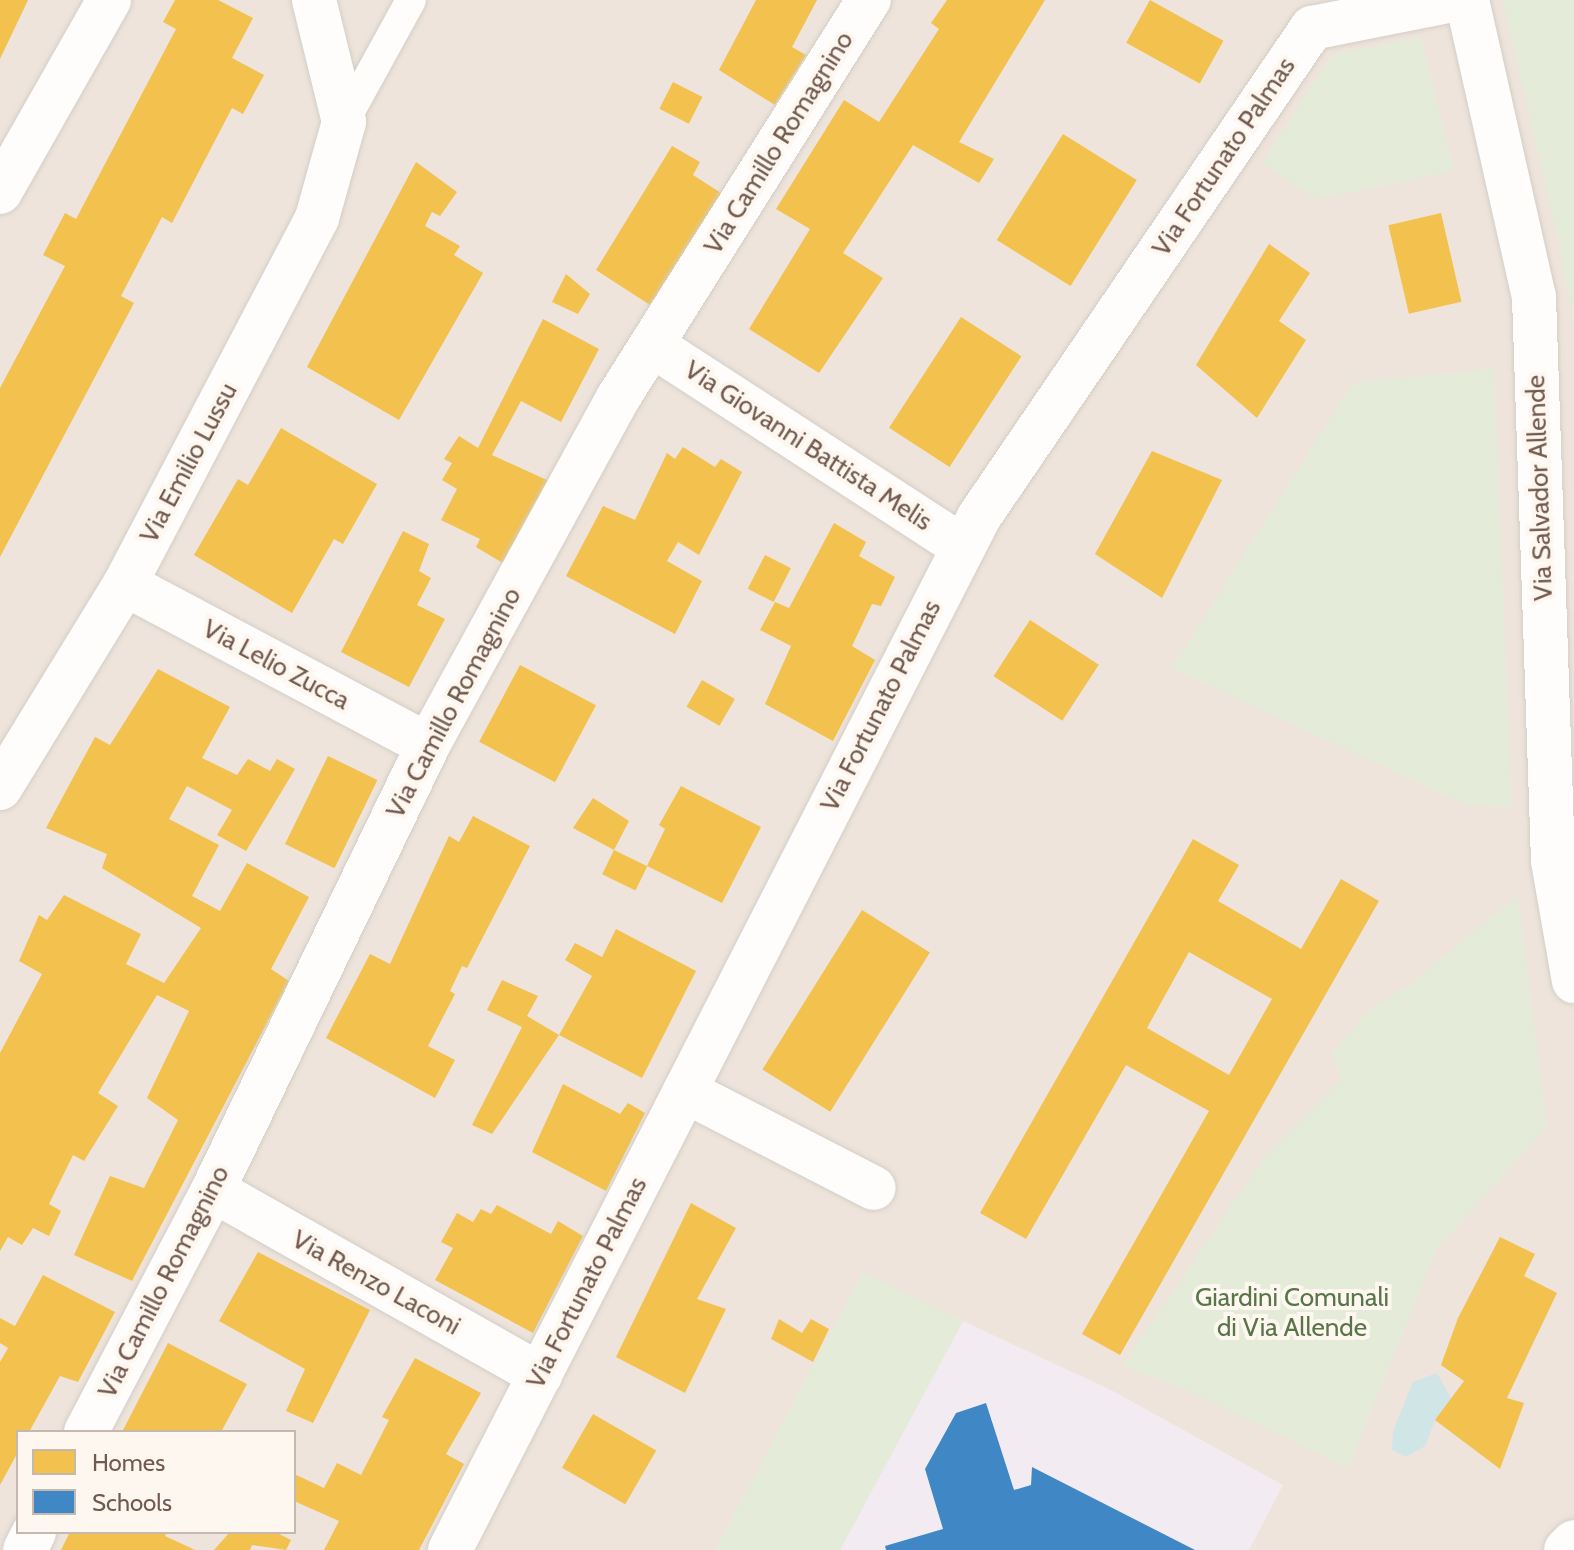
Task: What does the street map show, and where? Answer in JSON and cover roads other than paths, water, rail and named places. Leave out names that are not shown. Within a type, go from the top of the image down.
[{"type":"street","points":[[0,192],[109,0]]},
{"type":"street","name":"Via Emilio Lussu","points":[[0,788],[14,725],[125,584],[317,218],[344,122],[314,0]]},
{"type":"street","name":"Via Camillo Romagnino","points":[[87,1430],[213,1190],[428,745],[618,398],[869,0]]},
{"type":"street","name":"Via Fortunato Palmas","points":[[450,1550],[963,547],[1312,28],[1453,0]]},
{"type":"street","name":"Via Salvador Allende","points":[[1467,0],[1534,297],[1553,861],[1574,981]]},
{"type":"street","name":"Via Giovanni Battista Melis","points":[[652,345],[963,547]]},
{"type":"street","name":"Via Lelio Zucca","points":[[125,584],[428,745]]},
{"type":"street","points":[[685,1091],[874,1188]]},
{"type":"street","name":"Via Renzo Laconi","points":[[213,1190],[540,1375]]},
{"type":"street","points":[[1566,1550],[1574,1542]]},
{"type":"lane","name":"Via Emilio Lussu","points":[[344,122],[411,0]]},
{"type":"park label","name":"Giardini Comunali di Via Allende","points":[[1292,1313]]}]
